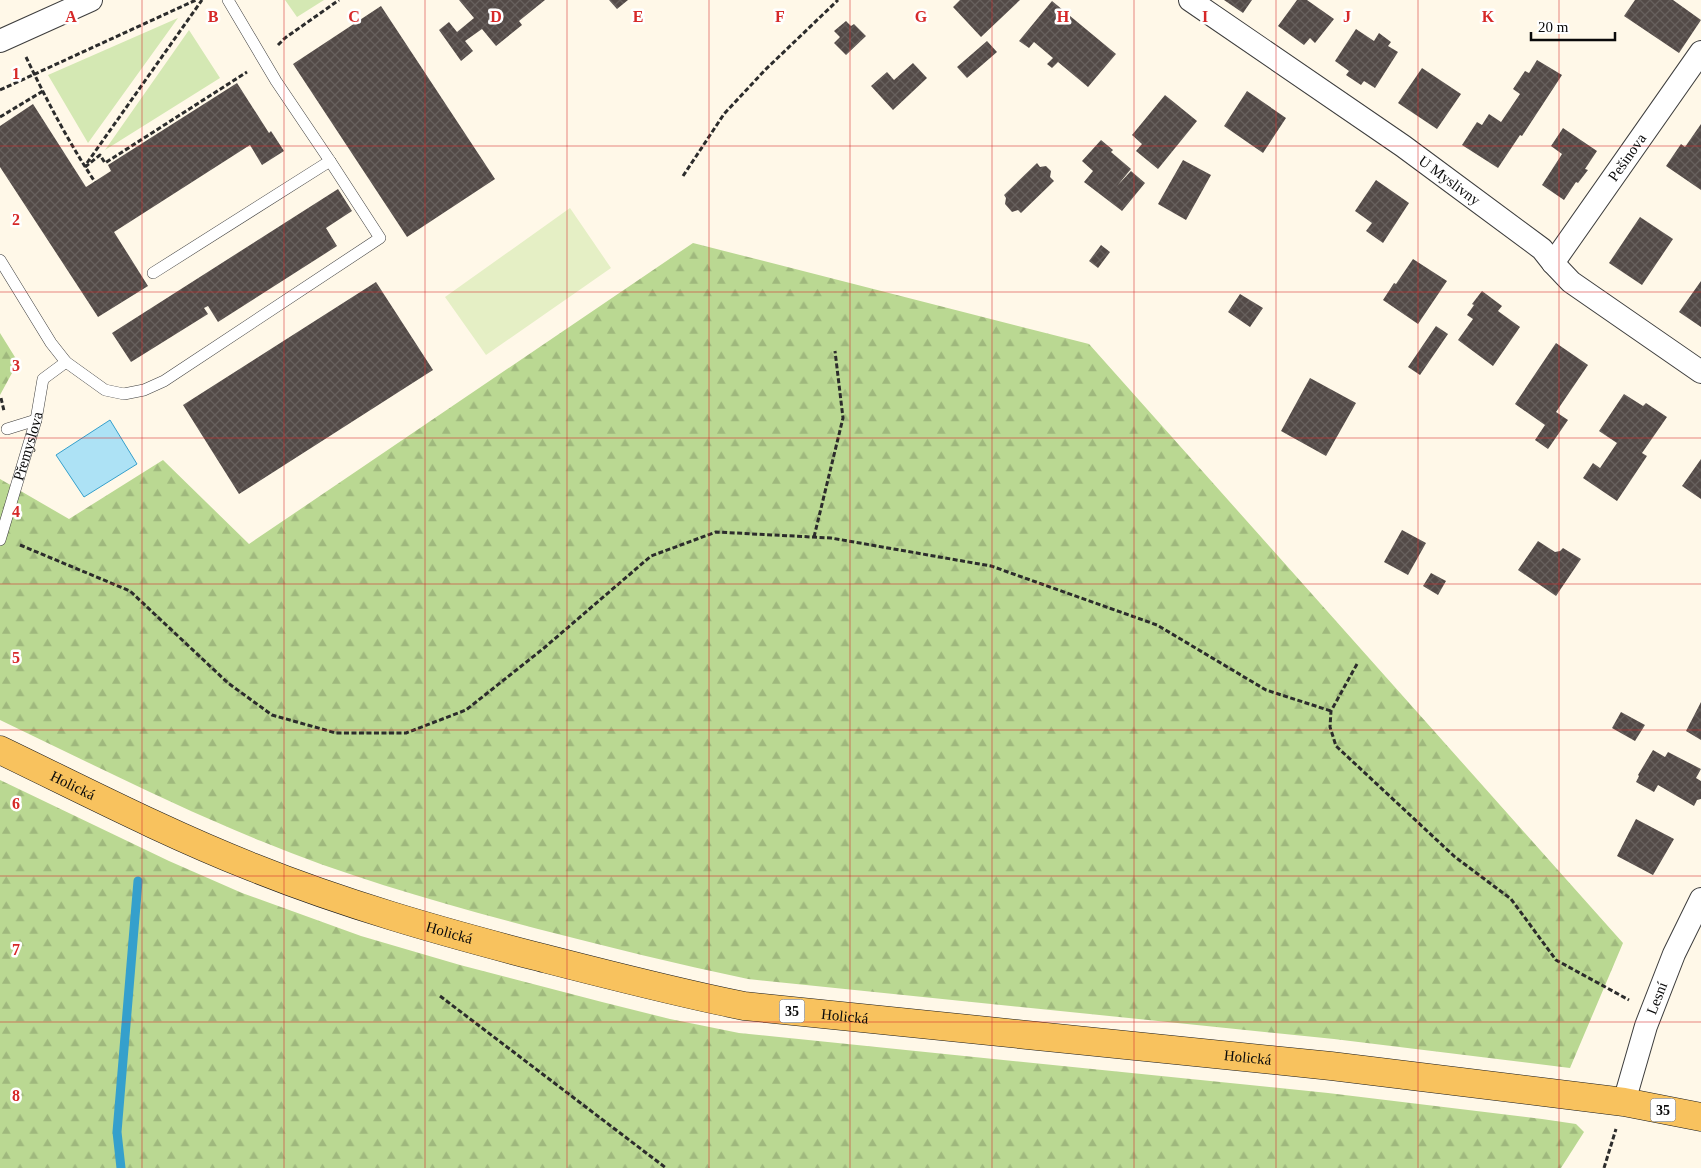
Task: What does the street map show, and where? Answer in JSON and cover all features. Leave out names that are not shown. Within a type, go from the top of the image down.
[{"type":"main road","name":"Holická","points":[[0,750],[180,836],[252,867],[370,910],[468,939],[677,992],[744,1006],[1331,1066],[1624,1102],[1701,1117]]},
{"type":"street","points":[[8,37],[91,0]]},
{"type":"street","name":"U Myslivny","points":[[1190,0],[1403,146],[1542,249],[1571,282],[1701,372]]},
{"type":"street","name":"Pešinova","points":[[1553,263],[1701,52]]},
{"type":"street","name":"Lesní","points":[[1624,1102],[1646,1026],[1674,954],[1701,899]]},
{"type":"lane","points":[[0,260],[51,343],[66,362],[106,390],[124,394],[144,390],[164,381],[380,238],[264,61],[228,0]]},
{"type":"lane","points":[[153,273],[330,161]]},
{"type":"lane","name":"Přemyslova","points":[[0,538],[36,420],[44,379],[66,362]]},
{"type":"lane","points":[[7,429],[36,420]]},
{"type":"path","points":[[0,90],[196,0]]},
{"type":"path","points":[[85,167],[202,0]]},
{"type":"path","points":[[85,167],[100,155],[105,162],[264,61],[285,38],[339,0]]},
{"type":"path","points":[[683,176],[724,114],[765,70],[838,0]]},
{"type":"path","points":[[8,37],[34,75],[95,182]]},
{"type":"path","points":[[0,117],[43,91]]},
{"type":"path","points":[[814,537],[843,418],[835,351]]},
{"type":"path","points":[[0,538],[130,591],[228,684],[272,715],[336,733],[406,733],[466,710],[544,648],[651,556],[716,532],[830,538],[991,566],[1157,625],[1266,690],[1331,711]]},
{"type":"path","points":[[1357,664],[1331,711],[1330,727],[1336,746],[1455,857],[1511,899],[1556,960],[1651,1013]]},
{"type":"path","points":[[440,996],[666,1168]]},
{"type":"path","points":[[1604,1168],[1624,1102]]},
{"type":"green space","points":[[285,0],[324,0],[297,17]]},
{"type":"green space","points":[[178,18],[88,143],[48,75]]},
{"type":"green space","points":[[189,30],[220,78],[105,150]]},
{"type":"green space","points":[[570,208],[611,268],[486,355],[445,297]]},
{"type":"green space","points":[[693,243],[1089,344],[1623,943],[1570,1068],[1334,1039],[748,979],[616,949],[503,920],[398,890],[329,867],[195,813],[0,720],[0,479],[69,519],[163,460],[249,544]]},
{"type":"green space","points":[[0,333],[18,362],[0,395]]},
{"type":"green space","points":[[0,780],[169,861],[242,893],[361,936],[460,965],[670,1019],[739,1033],[1328,1093],[1542,1119],[1576,1124],[1584,1132],[1561,1168],[0,1168]]},
{"type":"water","points":[[110,420],[137,464],[84,497],[56,455]]},
{"type":"building","points":[[459,0],[545,0],[519,21],[522,25],[496,46],[482,29],[465,41],[473,51],[461,61],[439,30],[449,22],[457,32],[474,18]]},
{"type":"building","points":[[609,0],[628,0],[617,9]]},
{"type":"building","points":[[960,0],[1020,0],[981,37],[953,7]]},
{"type":"building","points":[[1224,0],[1252,0],[1243,13]]},
{"type":"building","points":[[1297,0],[1307,0],[1334,19],[1315,43],[1310,38],[1304,45],[1278,26]]},
{"type":"building","points":[[1635,0],[1673,0],[1701,20],[1679,53],[1624,16]]},
{"type":"building","points":[[1052,1],[1116,54],[1088,87],[1058,62],[1052,68],[1047,64],[1053,58],[1034,42],[1029,48],[1019,41]]},
{"type":"building","points":[[381,6],[495,179],[407,237],[293,64]]},
{"type":"building","points":[[846,21],[851,26],[854,24],[866,36],[846,55],[834,43],[840,37],[834,31]]},
{"type":"building","points":[[1356,29],[1374,41],[1379,33],[1391,42],[1388,46],[1398,52],[1375,88],[1364,81],[1361,85],[1346,75],[1349,71],[1335,61]]},
{"type":"building","points":[[987,41],[997,52],[967,78],[957,67]]},
{"type":"building","points":[[1537,60],[1562,75],[1522,136],[1520,135],[1498,168],[1462,145],[1477,122],[1482,125],[1489,114],[1501,122],[1520,94],[1513,89],[1525,71],[1529,73]]},
{"type":"building","points":[[913,63],[927,78],[893,110],[871,86],[887,72],[894,80]]},
{"type":"building","points":[[1422,68],[1461,94],[1437,129],[1398,103]]},
{"type":"building","points":[[237,83],[269,133],[271,131],[284,151],[262,165],[250,145],[114,232],[148,286],[98,317],[0,167],[0,126],[33,104],[86,187],[111,171],[108,165]]},
{"type":"building","points":[[1247,91],[1286,118],[1263,153],[1224,126]]},
{"type":"building","points":[[1165,95],[1197,121],[1158,169],[1136,151],[1142,144],[1132,135]]},
{"type":"building","points":[[1701,124],[1701,190],[1666,166],[1681,144],[1685,147]]},
{"type":"building","points":[[1563,128],[1597,151],[1585,169],[1588,170],[1578,183],[1576,182],[1564,200],[1542,185],[1562,154],[1551,146]]},
{"type":"building","points":[[1101,140],[1113,150],[1111,152],[1131,169],[1117,186],[1131,171],[1145,183],[1122,211],[1084,182],[1093,171],[1082,161]]},
{"type":"building","points":[[1183,160],[1211,175],[1186,220],[1158,204]]},
{"type":"building","points":[[1037,163],[1040,167],[1046,166],[1051,171],[1050,177],[1054,181],[1021,213],[1018,210],[1012,212],[1005,204],[1006,198],[1004,195]]},
{"type":"building","points":[[1376,180],[1409,203],[1383,243],[1366,231],[1372,223],[1355,211]]},
{"type":"building","points":[[338,189],[352,211],[326,228],[337,246],[218,322],[208,306],[204,308],[208,314],[131,362],[112,333]]},
{"type":"building","points":[[1640,217],[1673,239],[1642,285],[1609,263]]},
{"type":"building","points":[[1101,245],[1110,252],[1098,268],[1089,261]]},
{"type":"building","points":[[1413,259],[1447,281],[1418,324],[1383,300]]},
{"type":"building","points":[[1701,281],[1701,327],[1679,312]]},
{"type":"building","points":[[376,282],[433,370],[239,494],[183,405]]},
{"type":"building","points":[[1482,291],[1502,306],[1498,311],[1520,327],[1493,366],[1458,340],[1473,319],[1467,315],[1474,305],[1472,304]]},
{"type":"building","points":[[1240,294],[1263,308],[1250,327],[1228,312]]},
{"type":"building","points":[[1436,326],[1448,334],[1420,375],[1408,367]]},
{"type":"building","points":[[1556,343],[1588,365],[1556,412],[1568,420],[1548,449],[1535,440],[1545,425],[1515,404]]},
{"type":"building","points":[[1310,378],[1356,403],[1326,456],[1281,431]]},
{"type":"building","points":[[1624,394],[1643,406],[1646,403],[1667,417],[1642,453],[1647,456],[1617,501],[1583,478],[1593,463],[1600,468],[1617,443],[1599,431]]},
{"type":"building","points":[[1701,459],[1701,499],[1682,486]]},
{"type":"building","points":[[1402,530],[1426,543],[1408,575],[1384,562]]},
{"type":"building","points":[[1538,541],[1555,552],[1563,548],[1581,559],[1556,596],[1518,570]]},
{"type":"building","points":[[1431,573],[1446,581],[1438,595],[1423,586]]},
{"type":"building","points":[[1701,702],[1701,740],[1686,731]]},
{"type":"building","points":[[1621,712],[1645,725],[1635,741],[1612,728]]},
{"type":"building","points":[[1653,750],[1665,757],[1668,752],[1701,769],[1696,778],[1701,781],[1701,799],[1697,800],[1694,806],[1658,785],[1654,792],[1636,782],[1638,775]]},
{"type":"building","points":[[1636,819],[1674,839],[1653,875],[1617,856]]},
{"type":"waterway","points":[[121,1168],[117,1132],[138,881]]}]
